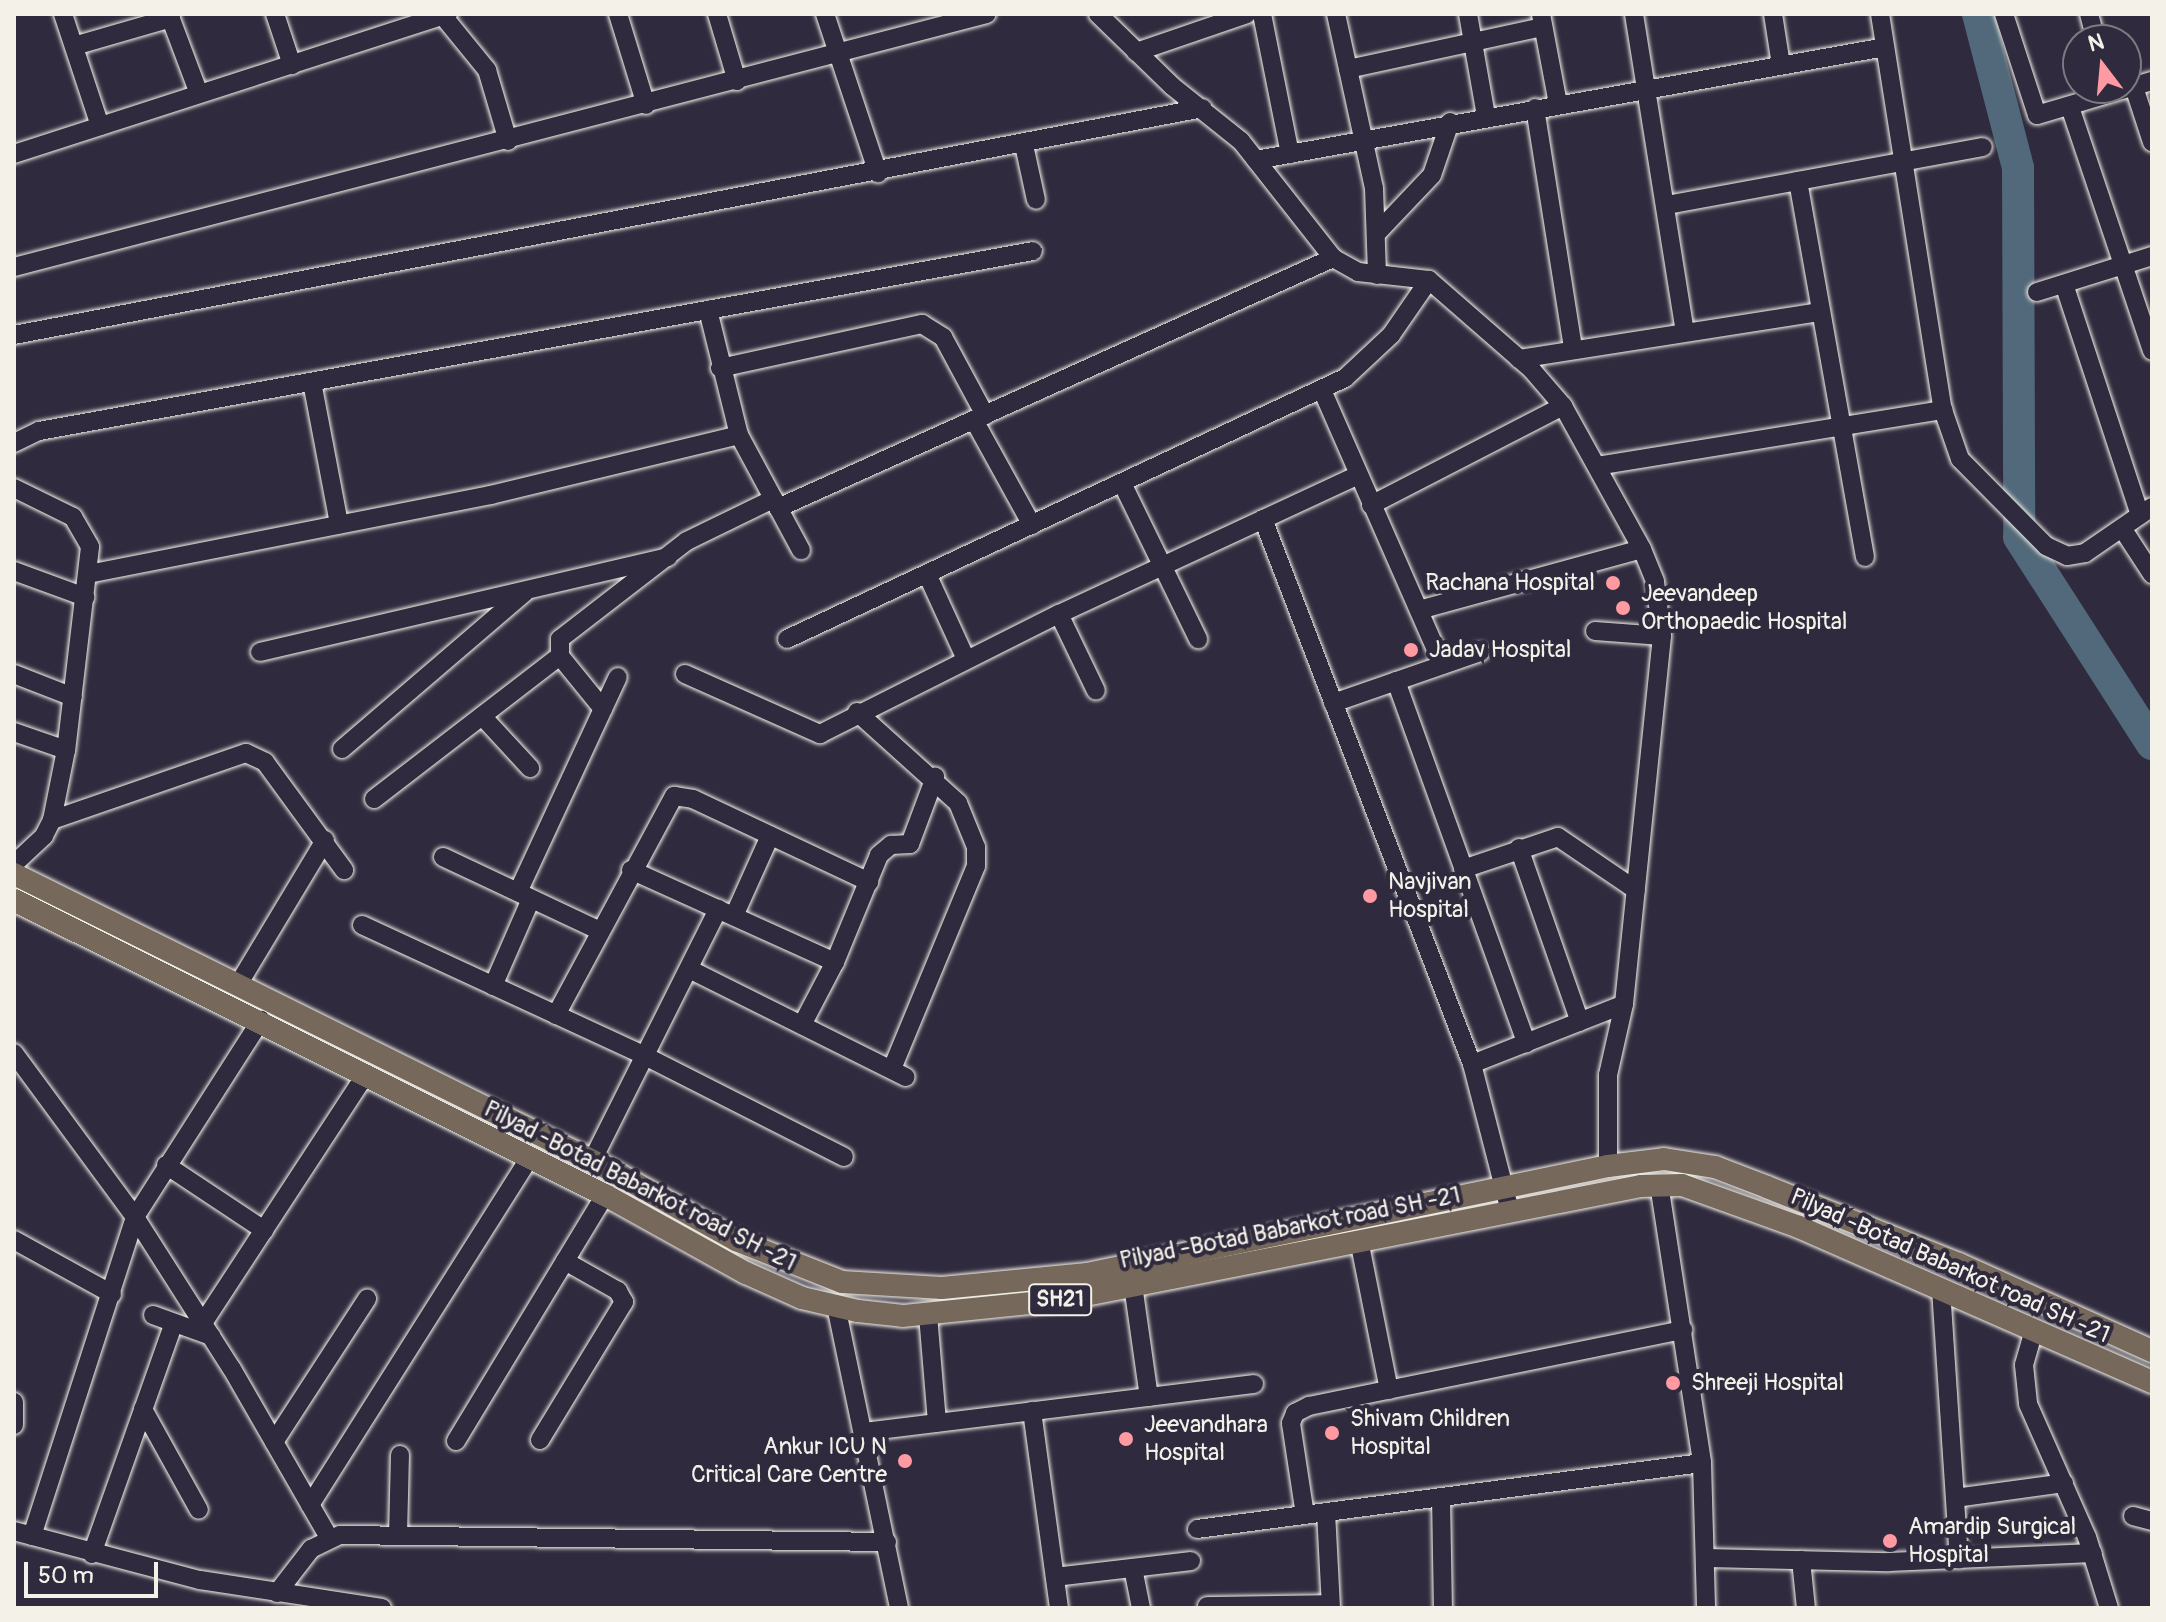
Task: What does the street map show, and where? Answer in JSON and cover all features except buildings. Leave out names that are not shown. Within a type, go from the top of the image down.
[{"type":"main road","name":"Pilyad -Botad Babarkot road SH -21","points":[[14,874],[592,1161],[736,1240],[842,1282],[942,1288],[1087,1274],[1608,1166],[1664,1159],[1715,1167],[1959,1264],[2152,1351]]},
{"type":"main road","name":"Pilyad -Botad Babarkot road SH -21","points":[[14,900],[261,1020],[605,1195],[746,1273],[836,1306],[928,1315],[1060,1300],[1659,1184],[1712,1194],[1941,1289],[2152,1382]]},
{"type":"street","points":[[63,14],[100,126]]},
{"type":"street","points":[[275,14],[292,65]]},
{"type":"street","points":[[381,14],[388,33]]},
{"type":"street","points":[[618,14],[646,105]]},
{"type":"street","points":[[717,14],[737,81]]},
{"type":"street","points":[[825,14],[878,173]]},
{"type":"street","points":[[14,267],[839,55],[942,20],[987,14]]},
{"type":"street","points":[[1136,52],[1247,14]]},
{"type":"street","points":[[1262,14],[1290,154]]},
{"type":"street","points":[[1336,14],[1364,142],[1376,234],[1377,275]]},
{"type":"street","points":[[1468,14],[1486,116]]},
{"type":"street","points":[[1634,14],[1685,332]]},
{"type":"street","points":[[1773,14],[1781,65]]},
{"type":"street","points":[[1880,14],[1907,161],[1943,410],[1960,459],[2046,546],[2067,556],[2085,553],[2146,511],[2064,284]]},
{"type":"street","points":[[2004,14],[2032,110],[2043,117],[2078,104]]},
{"type":"street","points":[[14,154],[446,15],[487,70],[508,141]]},
{"type":"street","points":[[74,46],[170,16],[199,94]]},
{"type":"street","points":[[1107,17],[1136,52],[1203,108],[1256,160],[1333,258],[1377,275],[1429,280],[1519,359],[1563,406],[1642,549],[1655,582],[1662,636],[1624,1004],[1608,1075],[1608,1166]]},
{"type":"street","points":[[1348,69],[1473,42],[1542,20],[1558,104]]},
{"type":"street","points":[[1256,160],[1364,142],[1450,122],[1885,47]]},
{"type":"street","points":[[2140,104],[2152,142]]},
{"type":"street","points":[[2070,107],[2152,351]]},
{"type":"street","points":[[14,335],[878,173],[1203,108]]},
{"type":"street","points":[[1535,108],[1573,348]]},
{"type":"street","points":[[1376,234],[1432,175],[1450,122]]},
{"type":"street","points":[[1024,145],[1036,200]]},
{"type":"street","points":[[1667,205],[1983,147]]},
{"type":"street","points":[[1798,181],[1839,427],[1865,557]]},
{"type":"street","points":[[14,443],[39,431],[1033,251]]},
{"type":"street","points":[[2037,292],[2152,256]]},
{"type":"street","points":[[603,709],[560,656],[560,639],[687,541],[979,418],[1333,258]]},
{"type":"street","points":[[787,639],[1322,390],[1370,359],[1429,280]]},
{"type":"street","points":[[708,310],[739,435],[801,550]]},
{"type":"street","points":[[1519,359],[1573,348],[1819,312]]},
{"type":"street","points":[[720,368],[922,324],[943,337],[1032,525]]},
{"type":"street","points":[[312,382],[339,524]]},
{"type":"street","points":[[1322,390],[1443,665]]},
{"type":"street","points":[[1371,505],[1563,406]]},
{"type":"street","points":[[1597,466],[1943,410]]},
{"type":"street","points":[[88,574],[491,495],[739,435]]},
{"type":"street","points":[[685,674],[811,734],[830,729],[857,712],[1059,614],[1358,475]]},
{"type":"street","points":[[1122,483],[1198,639]]},
{"type":"street","points":[[14,488],[62,510],[82,526],[90,547],[66,750],[52,820],[44,836],[14,864]]},
{"type":"street","points":[[1263,519],[1472,1064],[1510,1211]]},
{"type":"street","points":[[2122,528],[2152,574]]},
{"type":"street","points":[[1419,610],[1642,549]]},
{"type":"street","points":[[260,652],[668,557]]},
{"type":"street","points":[[14,571],[85,597]]},
{"type":"street","points":[[927,574],[966,659]]},
{"type":"street","points":[[342,749],[527,590]]},
{"type":"street","points":[[1059,614],[1096,691]]},
{"type":"street","points":[[1595,631],[1662,636]]},
{"type":"street","points":[[1333,703],[1480,652]]},
{"type":"street","points":[[374,799],[560,656]]},
{"type":"street","points":[[14,674],[73,697]]},
{"type":"street","points":[[493,986],[524,895],[618,677]]},
{"type":"street","points":[[1396,681],[1526,1043]]},
{"type":"street","points":[[689,969],[899,1073],[976,866],[970,824],[935,777],[857,712]]},
{"type":"street","points":[[482,716],[530,768]]},
{"type":"street","points":[[14,732],[66,750]]},
{"type":"street","points":[[52,820],[246,753],[265,762],[344,870]]},
{"type":"street","points":[[802,1025],[835,962],[884,848],[910,844],[935,777]]},
{"type":"street","points":[[556,1015],[631,870],[674,796],[869,882]]},
{"type":"street","points":[[592,1161],[689,969],[770,836]]},
{"type":"street","points":[[1463,869],[1558,837],[1636,890]]},
{"type":"street","points":[[238,985],[325,840]]},
{"type":"street","points":[[1519,848],[1580,1022]]},
{"type":"street","points":[[443,857],[600,931]]},
{"type":"street","points":[[631,870],[835,962]]},
{"type":"street","points":[[362,925],[645,1056],[844,1157]]},
{"type":"street","points":[[1472,1064],[1624,1004]]},
{"type":"street","points":[[261,1020],[135,1217],[112,1294],[23,1533],[92,1554],[277,1593],[382,1608]]},
{"type":"street","points":[[14,1053],[135,1217],[207,1329],[328,1536]]},
{"type":"street","points":[[207,1329],[264,1230],[366,1074]]},
{"type":"street","points":[[310,1505],[529,1158]]},
{"type":"street","points":[[166,1165],[264,1230]]},
{"type":"street","points":[[1659,1184],[1702,1463],[1706,1608]]},
{"type":"street","points":[[456,1441],[605,1195]]},
{"type":"street","points":[[14,1240],[112,1294]]},
{"type":"street","points":[[1359,1240],[1389,1390]]},
{"type":"street","points":[[540,1440],[624,1302],[618,1291],[565,1261]]},
{"type":"street","points":[[1133,1285],[1149,1397]]},
{"type":"street","points":[[1941,1289],[1959,1559]]},
{"type":"street","points":[[274,1442],[367,1299]]},
{"type":"street","points":[[836,1306],[899,1608]]},
{"type":"street","points":[[153,1315],[174,1323],[207,1329]]},
{"type":"street","points":[[928,1315],[937,1423]]},
{"type":"street","points":[[92,1554],[174,1323]]},
{"type":"street","points":[[1305,1515],[1291,1423],[1295,1413],[1389,1390],[1683,1330]]},
{"type":"street","points":[[2034,1330],[2024,1365],[2028,1404],[2093,1553],[2109,1608]]},
{"type":"street","points":[[863,1432],[1254,1384]]},
{"type":"street","points":[[14,1402],[14,1425]]},
{"type":"street","points":[[143,1409],[199,1510]]},
{"type":"street","points":[[1032,1411],[1059,1608]]},
{"type":"street","points":[[398,1536],[400,1455]]},
{"type":"street","points":[[1197,1529],[1702,1463]]},
{"type":"street","points":[[1955,1498],[2064,1483]]},
{"type":"street","points":[[1441,1497],[1443,1608]]},
{"type":"street","points":[[1207,1606],[1330,1606],[1326,1512]]},
{"type":"street","points":[[2133,1516],[2152,1521]]},
{"type":"street","points":[[277,1593],[311,1549],[328,1536],[887,1542]]},
{"type":"street","points":[[1707,1558],[1959,1559],[2093,1553]]},
{"type":"street","points":[[1801,1560],[1806,1608]]},
{"type":"street","points":[[1055,1577],[1191,1561]]},
{"type":"street","points":[[1133,1568],[1141,1608]]},
{"type":"waterway","points":[[1978,14],[2018,168],[2019,537],[2152,744]]},
{"type":"place","name":"Rachana Hospital","points":[[1613,583]]},
{"type":"place","name":"Jeevandeep Orthopaedic Hospital","points":[[1623,608]]},
{"type":"place","name":"Jadav Hospital","points":[[1411,650]]},
{"type":"place","name":"Navjivan Hospital","points":[[1370,896]]},
{"type":"place","name":"Shreeji Hospital","points":[[1673,1383]]},
{"type":"place","name":"Shivam Children Hospital","points":[[1332,1433]]},
{"type":"place","name":"Jeevandhara Hospital","points":[[1126,1439]]},
{"type":"place","name":"Ankur ICU N Critical Care Centre","points":[[905,1461]]},
{"type":"place","name":"Amardip Surgical Hospital","points":[[1890,1541]]}]
